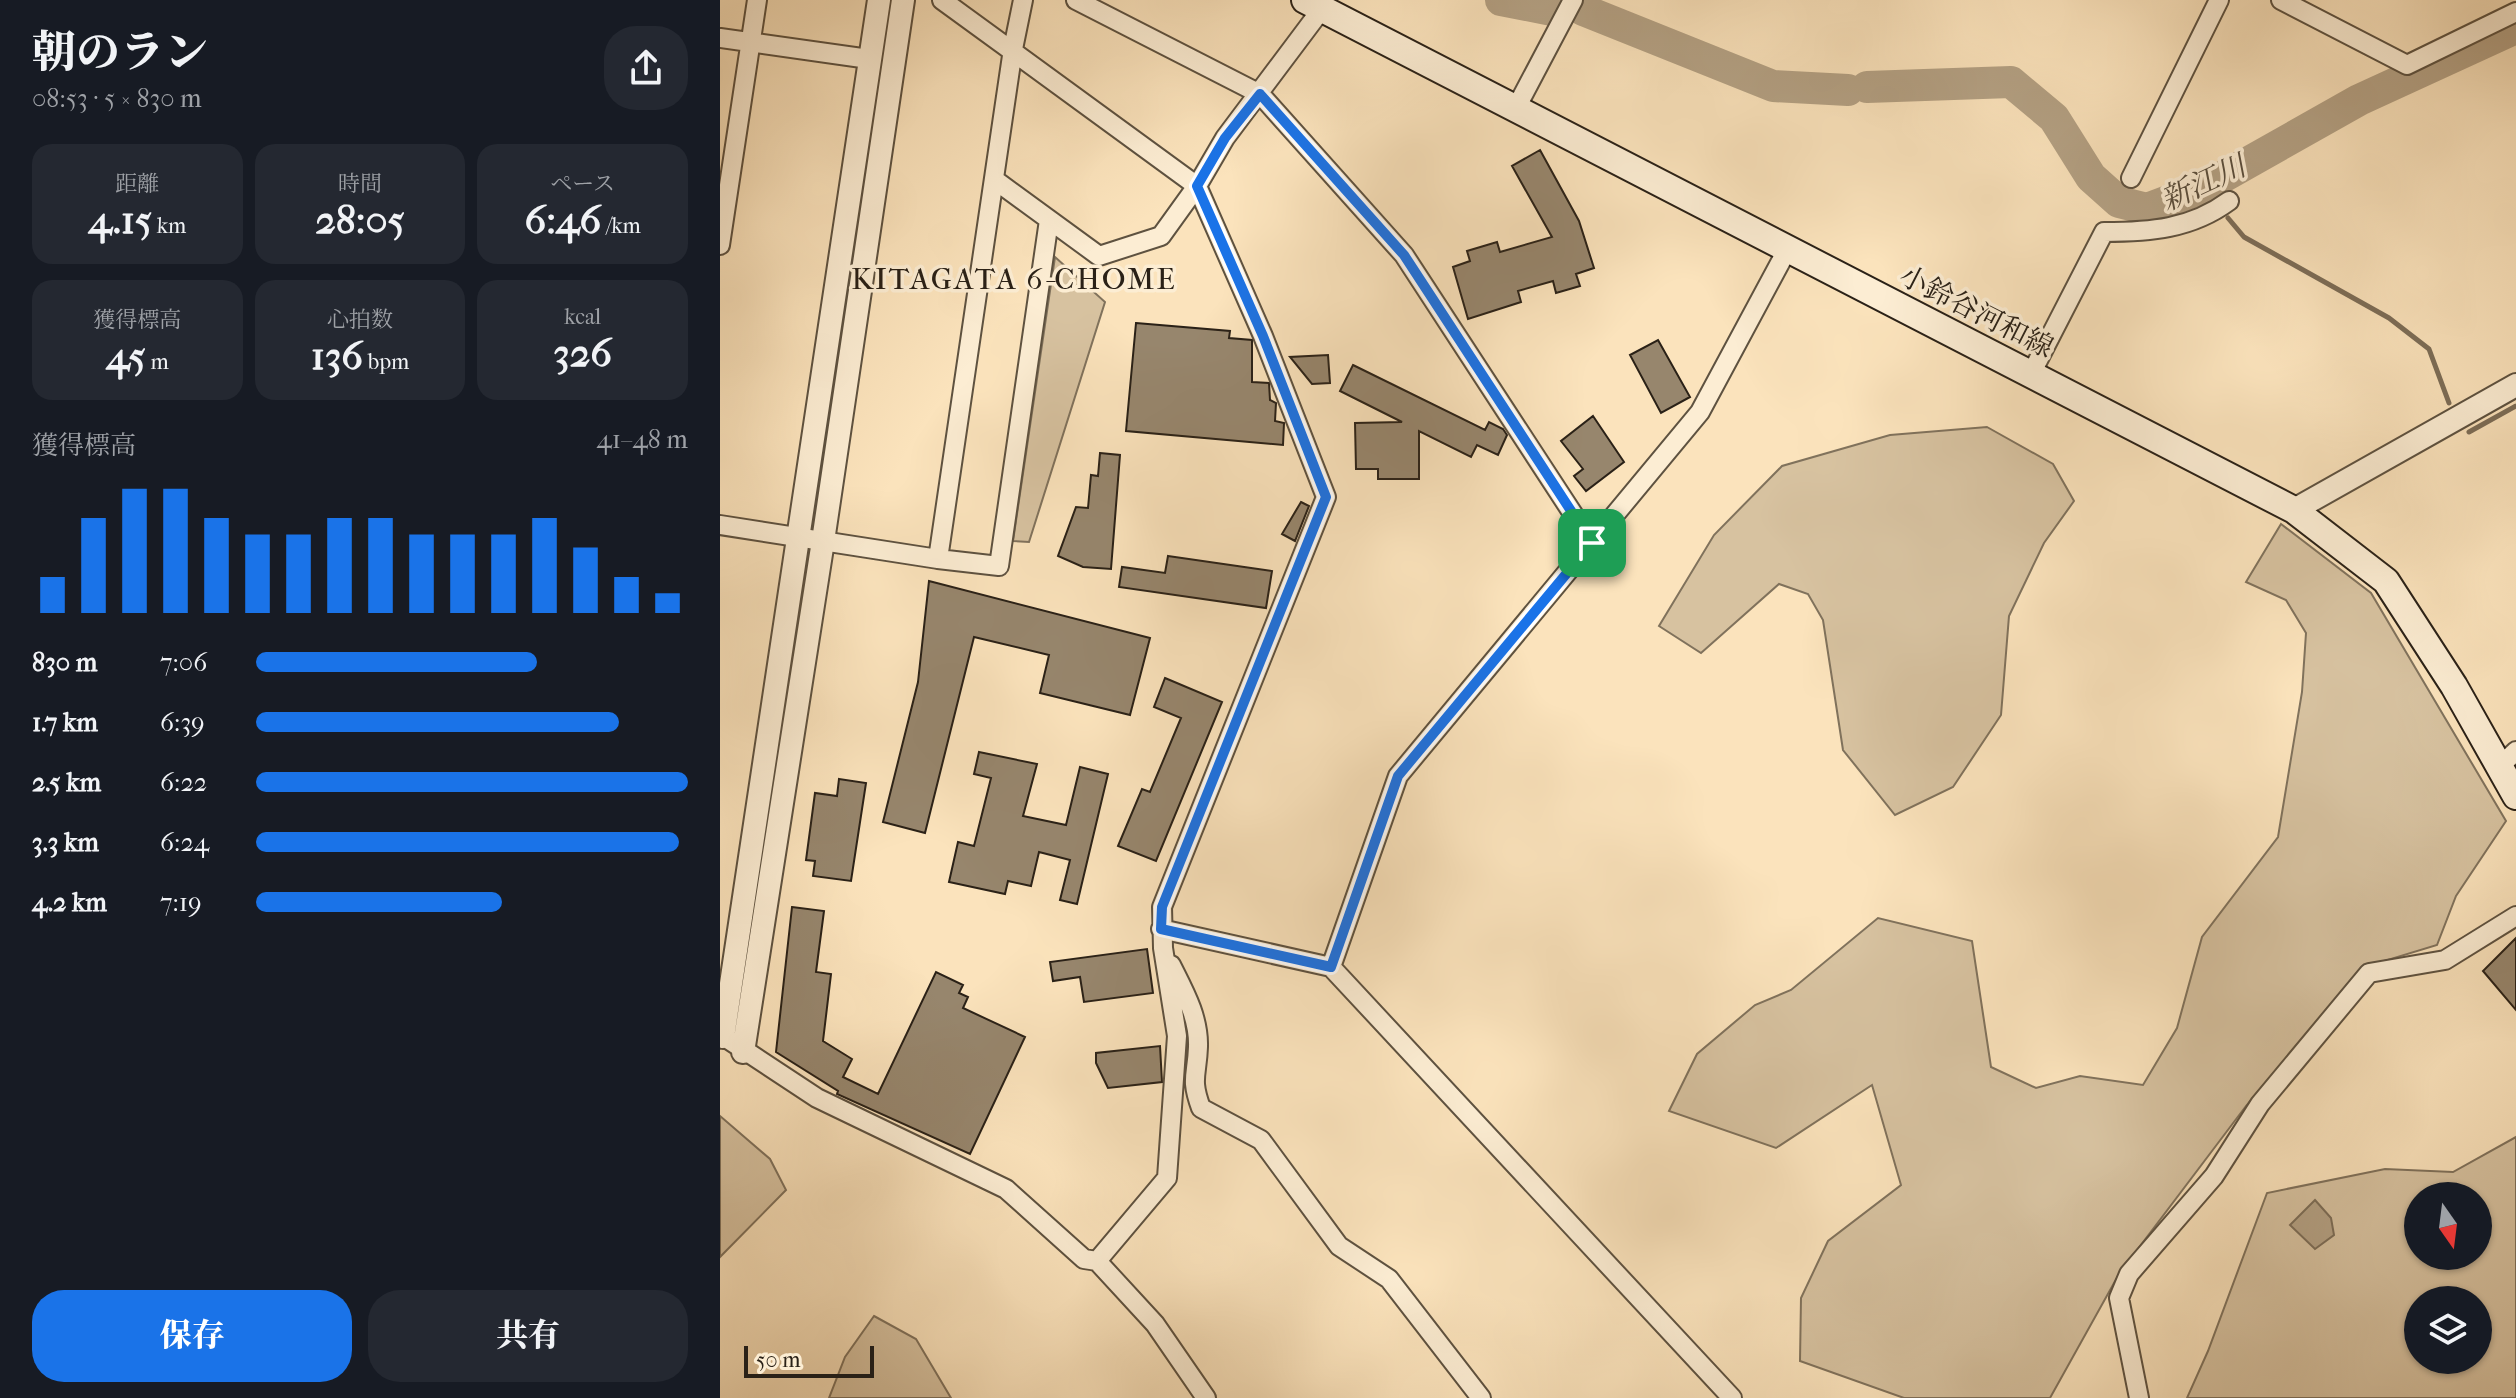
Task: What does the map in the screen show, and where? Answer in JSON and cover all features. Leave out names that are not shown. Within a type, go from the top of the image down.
[{"type":"main road","name":"小鈴谷河和線","points":[[1313,5],[2294,510],[2386,581],[2454,686],[2508,759],[2516,796]]},
{"type":"street","points":[[720,245],[726,158],[757,0]]},
{"type":"street","points":[[879,0],[722,1036],[817,1098],[1006,1189],[1084,1259],[1097,1261],[1155,1324],[1206,1398]]},
{"type":"street","points":[[743,1052],[903,0]]},
{"type":"street","points":[[942,0],[1197,186],[1263,336],[1326,497],[1168,893],[1162,939],[1177,1036],[1167,1178],[1097,1261]]},
{"type":"street","points":[[938,559],[1013,49],[1023,0]]},
{"type":"street","points":[[1076,0],[1260,94],[1404,255],[1592,543]]},
{"type":"street","points":[[1515,110],[1573,0]]},
{"type":"street","points":[[2131,178],[2219,0]]},
{"type":"street","points":[[2281,0],[2407,65],[2516,12]]},
{"type":"street","points":[[995,180],[1099,256],[1161,236],[1197,186],[1225,138],[1260,94],[1313,5]]},
{"type":"street","points":[[720,38],[869,59]]},
{"type":"street","points":[[2031,374],[2104,232],[2158,232],[2210,215],[2229,201]]},
{"type":"street","points":[[720,525],[999,566],[1049,220]]},
{"type":"street","points":[[1331,967],[1398,776],[1700,412],[1787,250]]},
{"type":"street","points":[[2294,510],[2516,385]]},
{"type":"street","points":[[2139,1398],[2119,1298],[2129,1274],[2214,1176],[2260,1104],[2369,973],[2445,960],[2516,916]]},
{"type":"street","points":[[1162,939],[1331,967],[1732,1398]]},
{"type":"street","points":[[1162,939],[1193,1010],[1198,1046],[1192,1084],[1201,1108],[1261,1140],[1339,1246],[1389,1279],[1481,1398]]},
{"type":"shaded area","points":[[1055,257],[1105,302],[1029,542],[1013,541]]},
{"type":"shaded area","points":[[1987,427],[2053,464],[2074,501],[2044,543],[2009,616],[2001,715],[1953,787],[1895,815],[1843,750],[1823,620],[1808,594],[1779,584],[1701,653],[1659,626],[1714,535],[1782,466],[1890,435]]},
{"type":"shaded area","points":[[2281,524],[2371,593],[2506,821],[2456,896],[2437,945],[2361,968],[2246,1106],[2119,1274],[2050,1398],[1904,1398],[1800,1361],[1801,1298],[1828,1241],[1901,1185],[1872,1085],[1776,1148],[1669,1111],[1697,1054],[1755,1005],[1791,990],[1878,918],[1972,941],[1991,1067],[2036,1088],[2080,1076],[2143,1085],[2177,1028],[2202,937],[2278,837],[2302,692],[2306,633],[2286,600],[2246,582]]},
{"type":"shaded area","points":[[720,1116],[770,1159],[786,1190],[720,1257]]},
{"type":"shaded area","points":[[2516,1137],[2516,1398],[2187,1398],[2208,1351],[2267,1193],[2385,1169],[2453,1172]]},
{"type":"shaded area","points":[[2315,1200],[2331,1218],[2334,1235],[2315,1249],[2290,1225]]},
{"type":"shaded area","points":[[874,1316],[916,1339],[951,1398],[829,1398],[845,1357]]},
{"type":"building","points":[[1540,150],[1579,221],[1594,268],[1576,274],[1580,286],[1556,293],[1553,281],[1518,291],[1521,302],[1468,319],[1453,267],[1470,261],[1467,251],[1497,242],[1500,252],[1552,237],[1512,166]]},
{"type":"building","points":[[1136,323],[1230,331],[1229,338],[1252,340],[1252,382],[1269,383],[1270,400],[1276,403],[1275,421],[1284,423],[1283,445],[1126,431]]},
{"type":"building","points":[[1658,340],[1690,397],[1661,413],[1630,355]]},
{"type":"building","points":[[1328,355],[1330,383],[1312,384],[1290,357]]},
{"type":"building","points":[[1353,365],[1485,430],[1489,422],[1503,429],[1507,435],[1498,455],[1477,445],[1471,457],[1419,431],[1419,479],[1378,479],[1378,469],[1356,469],[1355,423],[1402,422],[1340,391]]},
{"type":"building","points":[[1593,416],[1624,462],[1586,491],[1574,476],[1583,469],[1561,441]]},
{"type":"building","points":[[1100,453],[1120,455],[1111,569],[1083,567],[1058,556],[1076,507],[1088,508],[1091,475],[1098,476]]},
{"type":"building","points":[[1301,502],[1309,506],[1295,541],[1282,534]]},
{"type":"building","points":[[1168,556],[1272,571],[1266,608],[1119,587],[1122,567],[1165,573]]},
{"type":"building","points":[[929,581],[1150,638],[1130,715],[1040,693],[1049,655],[974,637],[925,833],[883,822],[918,682]]},
{"type":"building","points":[[1165,678],[1222,702],[1156,861],[1118,846],[1142,789],[1150,792],[1181,718],[1154,707]]},
{"type":"building","points":[[979,752],[1037,764],[1023,816],[1066,825],[1080,767],[1108,774],[1077,904],[1060,900],[1070,860],[1039,852],[1031,886],[1008,881],[1005,894],[949,882],[958,842],[974,846],[991,778],[974,774]]},
{"type":"building","points":[[839,779],[866,783],[851,881],[813,876],[815,861],[806,860],[815,793],[837,796]]},
{"type":"building","points":[[792,907],[824,911],[816,972],[831,974],[823,1041],[852,1059],[843,1077],[878,1094],[936,972],[963,985],[959,993],[968,997],[963,1008],[1025,1037],[970,1154],[837,1094],[838,1091],[776,1052]]},
{"type":"building","points":[[2516,938],[2516,1010],[2483,971]]},
{"type":"building","points":[[1147,949],[1153,993],[1084,1002],[1080,977],[1053,981],[1050,962]]},
{"type":"building","points":[[1160,1046],[1162,1082],[1108,1088],[1096,1063],[1096,1053]]},
{"type":"waterway","name":"新江川","points":[[1501,0],[1552,10]]},
{"type":"waterway","name":"新江川","points":[[1583,10],[1773,86],[1848,90]]},
{"type":"waterway","name":"新江川","points":[[1867,87],[2011,82],[2054,118],[2091,177],[2119,202],[2147,209],[2203,188],[2359,100],[2516,28]]},
{"type":"waterway","points":[[2203,188],[2214,201]]},
{"type":"waterway","points":[[2228,218],[2244,237],[2389,318],[2429,349],[2449,403]]},
{"type":"waterway","points":[[2469,432],[2516,406]]},
{"type":"district","name":"KITAGATA 6-CHOME","points":[[1014,279]]},
{"type":"route","points":[[1260,94],[1404,255],[1592,543],[1398,776],[1331,967],[1161,929],[1162,907],[1326,497],[1263,336],[1197,186],[1225,138],[1260,94]]}]
